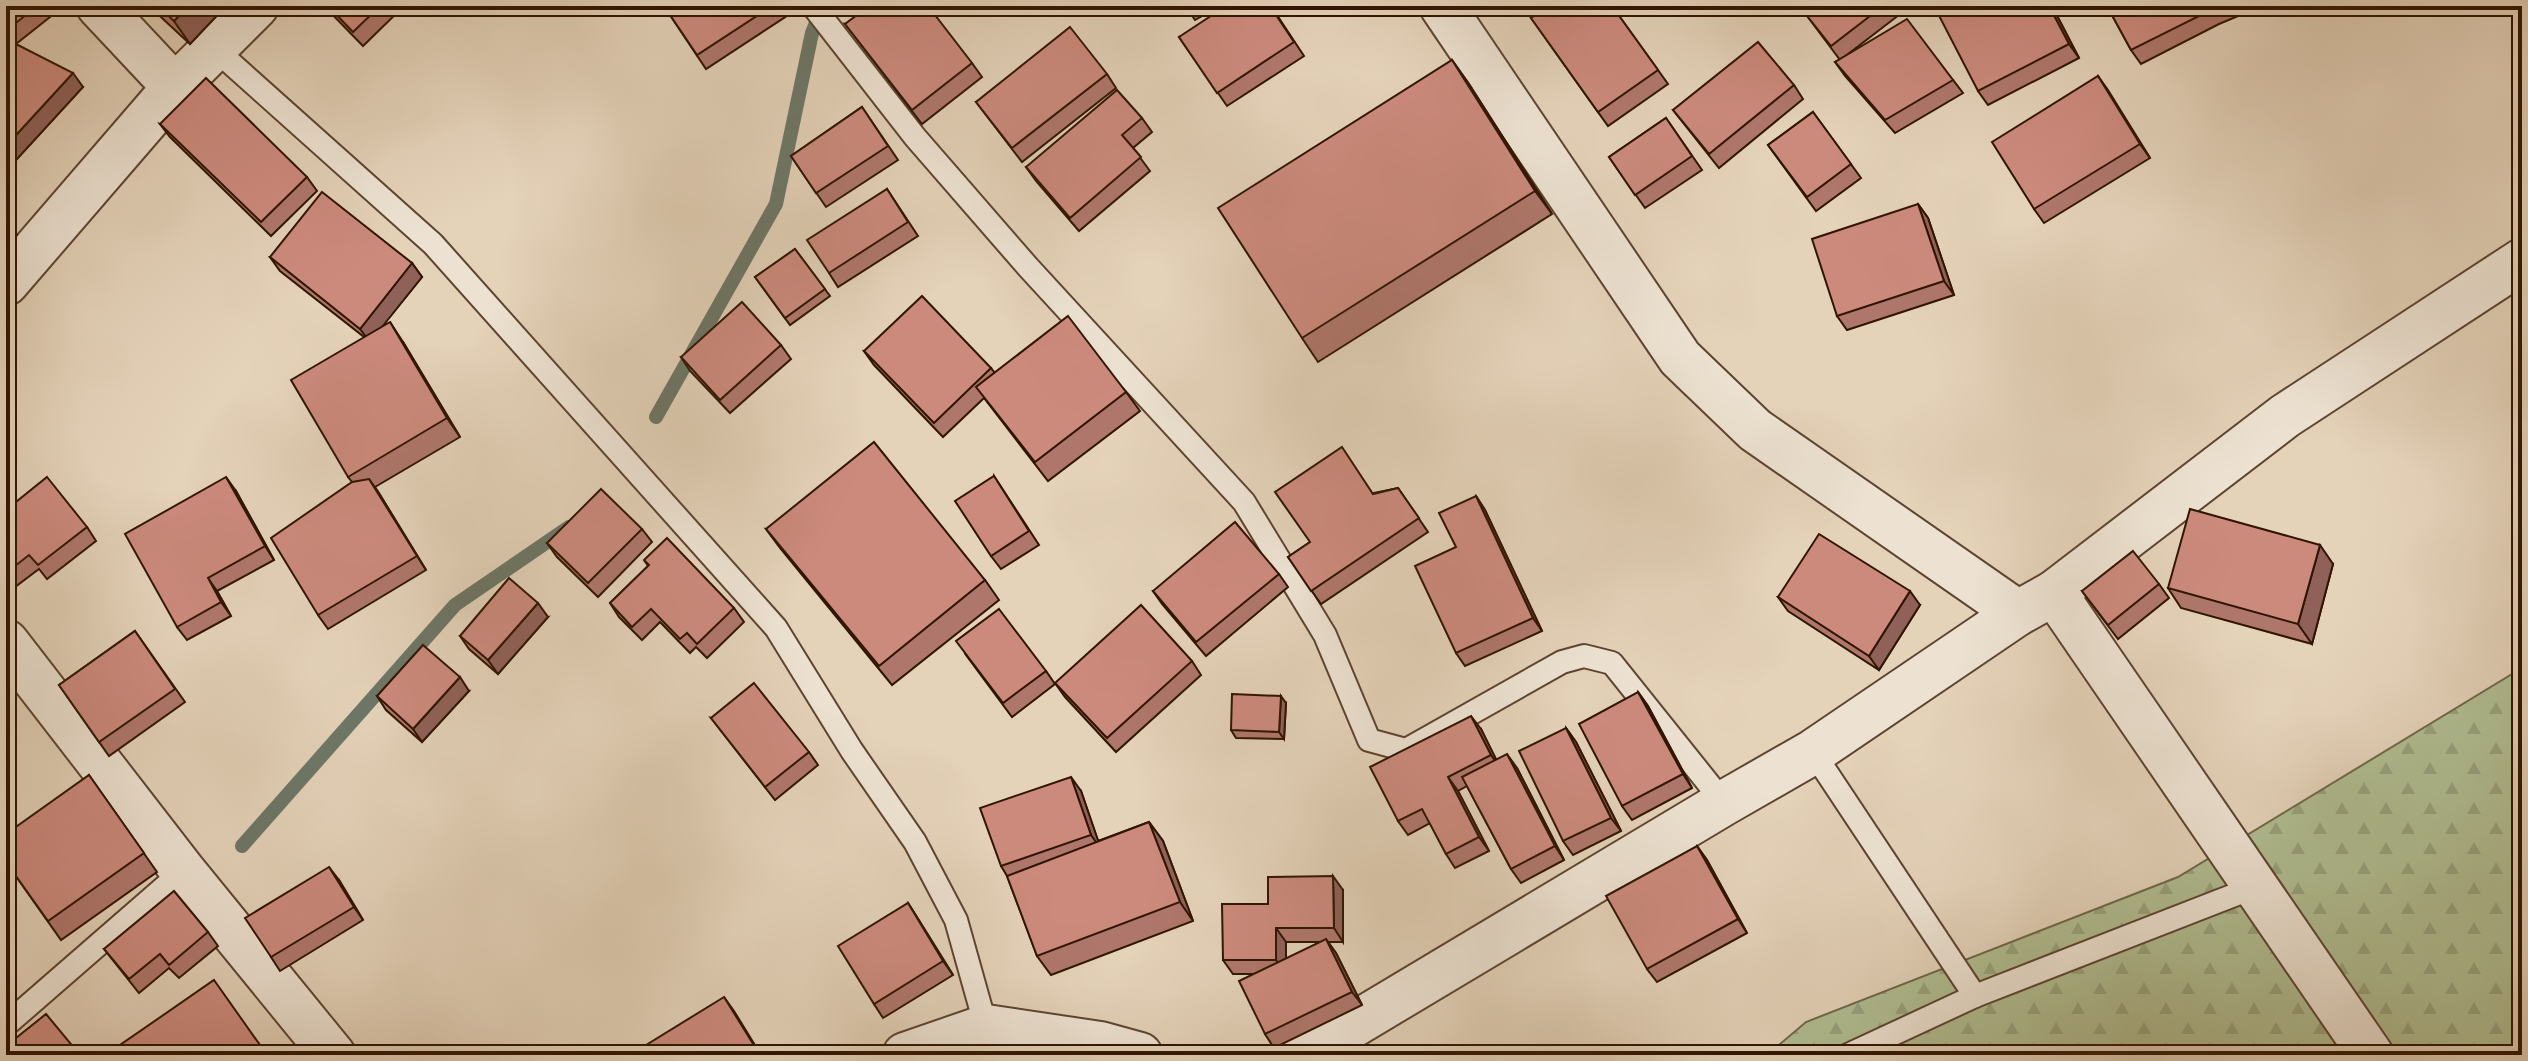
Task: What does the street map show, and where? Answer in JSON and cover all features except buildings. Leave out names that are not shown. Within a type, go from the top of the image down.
[{"type":"street","points":[[99,6],[175,87]]},
{"type":"street","points":[[6,283],[175,87],[256,6]]},
{"type":"street","points":[[1442,6],[1680,358],[1755,430],[2036,603],[2255,887],[2371,1055]]},
{"type":"street","points":[[1303,1055],[1813,752],[2036,603],[2285,416],[2522,261]]},
{"type":"street","points":[[9,653],[333,1055]]},
{"type":"street","points":[[905,1055],[986,1027],[1100,1044],[1140,1055]]},
{"type":"lane","points":[[813,6],[915,137],[1018,255],[1244,502],[1325,635],[1369,740],[1406,750],[1562,662],[1584,656],[1612,663],[1724,803]]},
{"type":"lane","points":[[215,49],[433,244],[776,628],[852,751],[915,842],[956,920],[986,1027]]},
{"type":"lane","points":[[1813,752],[1975,996]]},
{"type":"lane","points":[[6,1025],[183,871]]},
{"type":"lane","points":[[1848,1055],[1975,996],[2255,887]]},
{"type":"green space","points":[[2522,668],[2522,1055],[1767,1055],[1806,1022],[2178,877]]},
{"type":"waterway","points":[[656,417],[776,204],[812,33],[821,11]]},
{"type":"waterway","points":[[242,846],[455,605],[569,527]]}]
